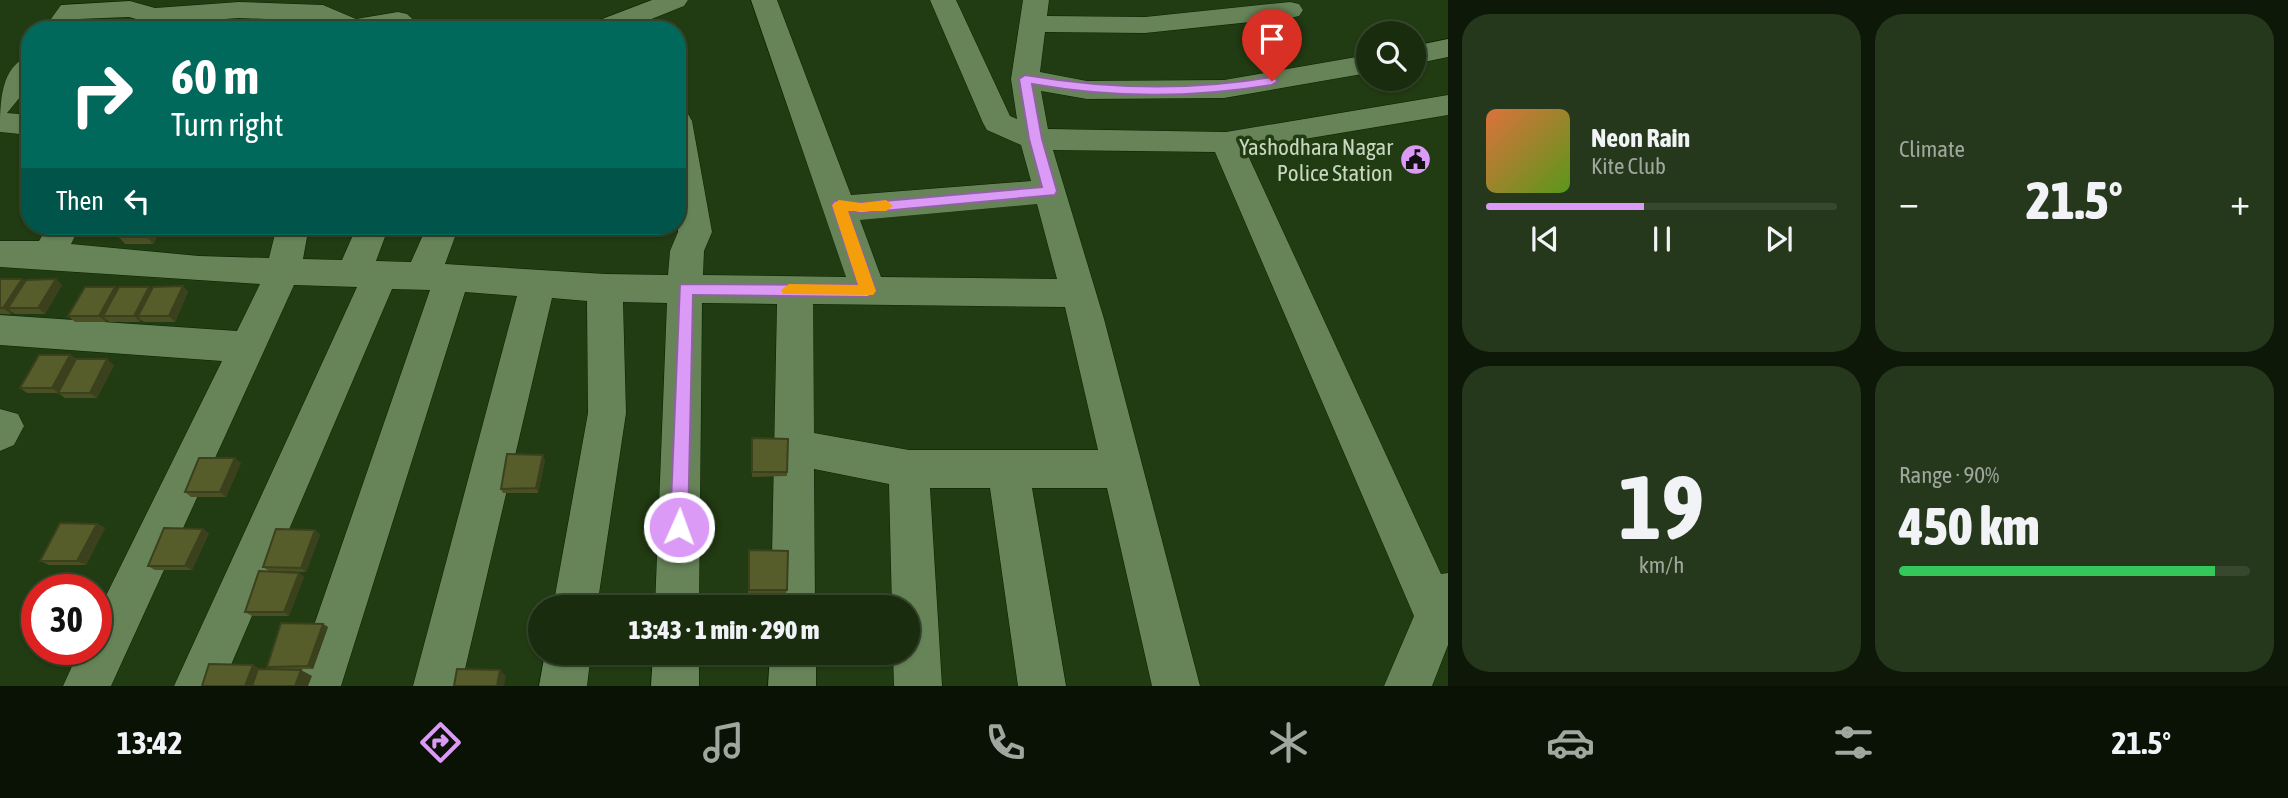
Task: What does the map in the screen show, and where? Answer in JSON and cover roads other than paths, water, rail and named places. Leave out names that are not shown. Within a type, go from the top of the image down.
[{"type":"street","points":[[643,21],[675,0]]},
{"type":"street","points":[[764,0],[868,291]]},
{"type":"street","points":[[943,0],[998,122],[1035,139],[1226,142],[1448,105]]},
{"type":"street","points":[[159,21],[242,5],[323,13],[335,21]]},
{"type":"street","points":[[63,21],[70,11],[130,9],[146,21]]},
{"type":"street","points":[[1176,686],[1079,293],[1035,139],[1025,79],[1035,12],[1145,25],[1290,10]]},
{"type":"street","points":[[1426,53],[1448,48]]},
{"type":"street","points":[[1025,79],[1087,90],[1224,89],[1356,66]]},
{"type":"street","points":[[0,105],[21,77]]},
{"type":"street","points":[[0,122],[21,124]]},
{"type":"street","points":[[1226,142],[1442,603],[1409,686]]},
{"type":"street","points":[[677,595],[685,288],[687,251],[695,232],[686,176]]},
{"type":"street","points":[[839,205],[861,208],[1050,191]]},
{"type":"street","points":[[87,686],[284,272],[291,235]]},
{"type":"street","points":[[198,686],[367,274],[372,235]]},
{"type":"street","points":[[317,686],[438,277],[442,235]]},
{"type":"street","points":[[0,254],[56,241],[199,269],[438,277],[605,288],[1079,293]]},
{"type":"street","points":[[437,686],[538,283]]},
{"type":"street","points":[[577,595],[607,413],[605,288]]},
{"type":"street","points":[[793,595],[795,290]]},
{"type":"street","points":[[0,330],[248,347]]},
{"type":"street","points":[[0,426],[4,426],[0,433]]},
{"type":"street","points":[[794,447],[909,469],[1123,469]]},
{"type":"street","points":[[909,469],[918,686]]},
{"type":"street","points":[[1008,469],[1042,686]]},
{"type":"street","points":[[563,686],[566,665]]},
{"type":"street","points":[[675,686],[676,665]]},
{"type":"street","points":[[792,686],[793,665]]},
{"type":"place","name":"Yashodhara Nagar Police Station","points":[[1416,160]]}]
